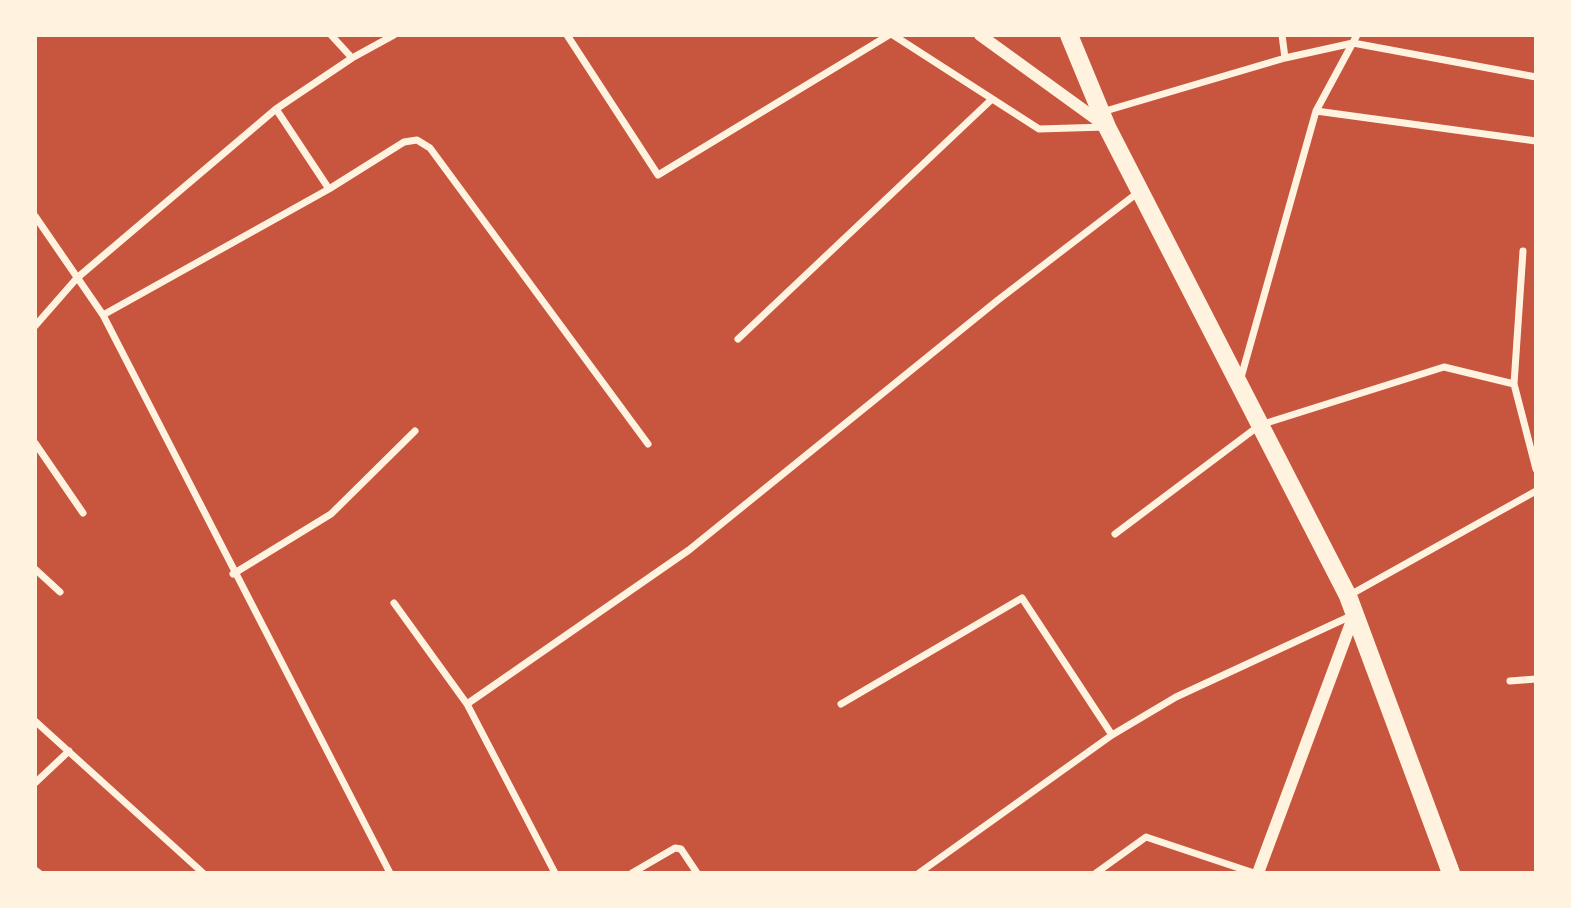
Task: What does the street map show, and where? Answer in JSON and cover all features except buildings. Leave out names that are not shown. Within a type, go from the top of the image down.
[{"type":"main road","points":[[1069,35],[1104,119],[1348,596],[1451,873]]},
{"type":"street","points":[[331,35],[352,58]]},
{"type":"street","points":[[35,326],[76,278],[275,109],[352,58],[394,35]]},
{"type":"street","points":[[567,35],[657,175],[891,35],[1039,129],[1104,119],[1285,58],[1355,39],[1536,77]]},
{"type":"street","points":[[980,35],[1104,119]]},
{"type":"street","points":[[1282,35],[1285,58]]},
{"type":"street","points":[[1239,385],[1316,111],[1355,39]]},
{"type":"street","points":[[738,338],[992,99]]},
{"type":"street","points":[[275,109],[329,189]]},
{"type":"street","points":[[1316,111],[1536,141]]},
{"type":"street","points":[[103,315],[329,189],[404,142],[417,140],[430,148],[562,332],[648,444]]},
{"type":"street","points":[[467,704],[689,551],[998,300],[1140,191]]},
{"type":"street","points":[[35,216],[103,315],[233,574],[390,873]]},
{"type":"street","points":[[1523,251],[1514,384],[1536,469]]},
{"type":"street","points":[[1115,534],[1259,425],[1444,367],[1514,384]]},
{"type":"street","points":[[233,574],[331,514],[415,430]]},
{"type":"street","points":[[35,443],[83,513]]},
{"type":"street","points":[[1348,596],[1536,491]]},
{"type":"street","points":[[35,569],[60,592]]},
{"type":"street","points":[[841,704],[1022,598],[1112,735]]},
{"type":"street","points":[[394,603],[467,704],[555,873]]},
{"type":"street","points":[[919,873],[1112,735],[1176,697],[1354,615]]},
{"type":"street","points":[[1097,873],[1146,837],[1256,873],[1354,615]]},
{"type":"street","points":[[1510,681],[1536,680]]},
{"type":"street","points":[[35,721],[203,873]]},
{"type":"street","points":[[35,783],[69,751]]},
{"type":"street","points":[[632,873],[674,848],[681,849],[697,873]]}]
